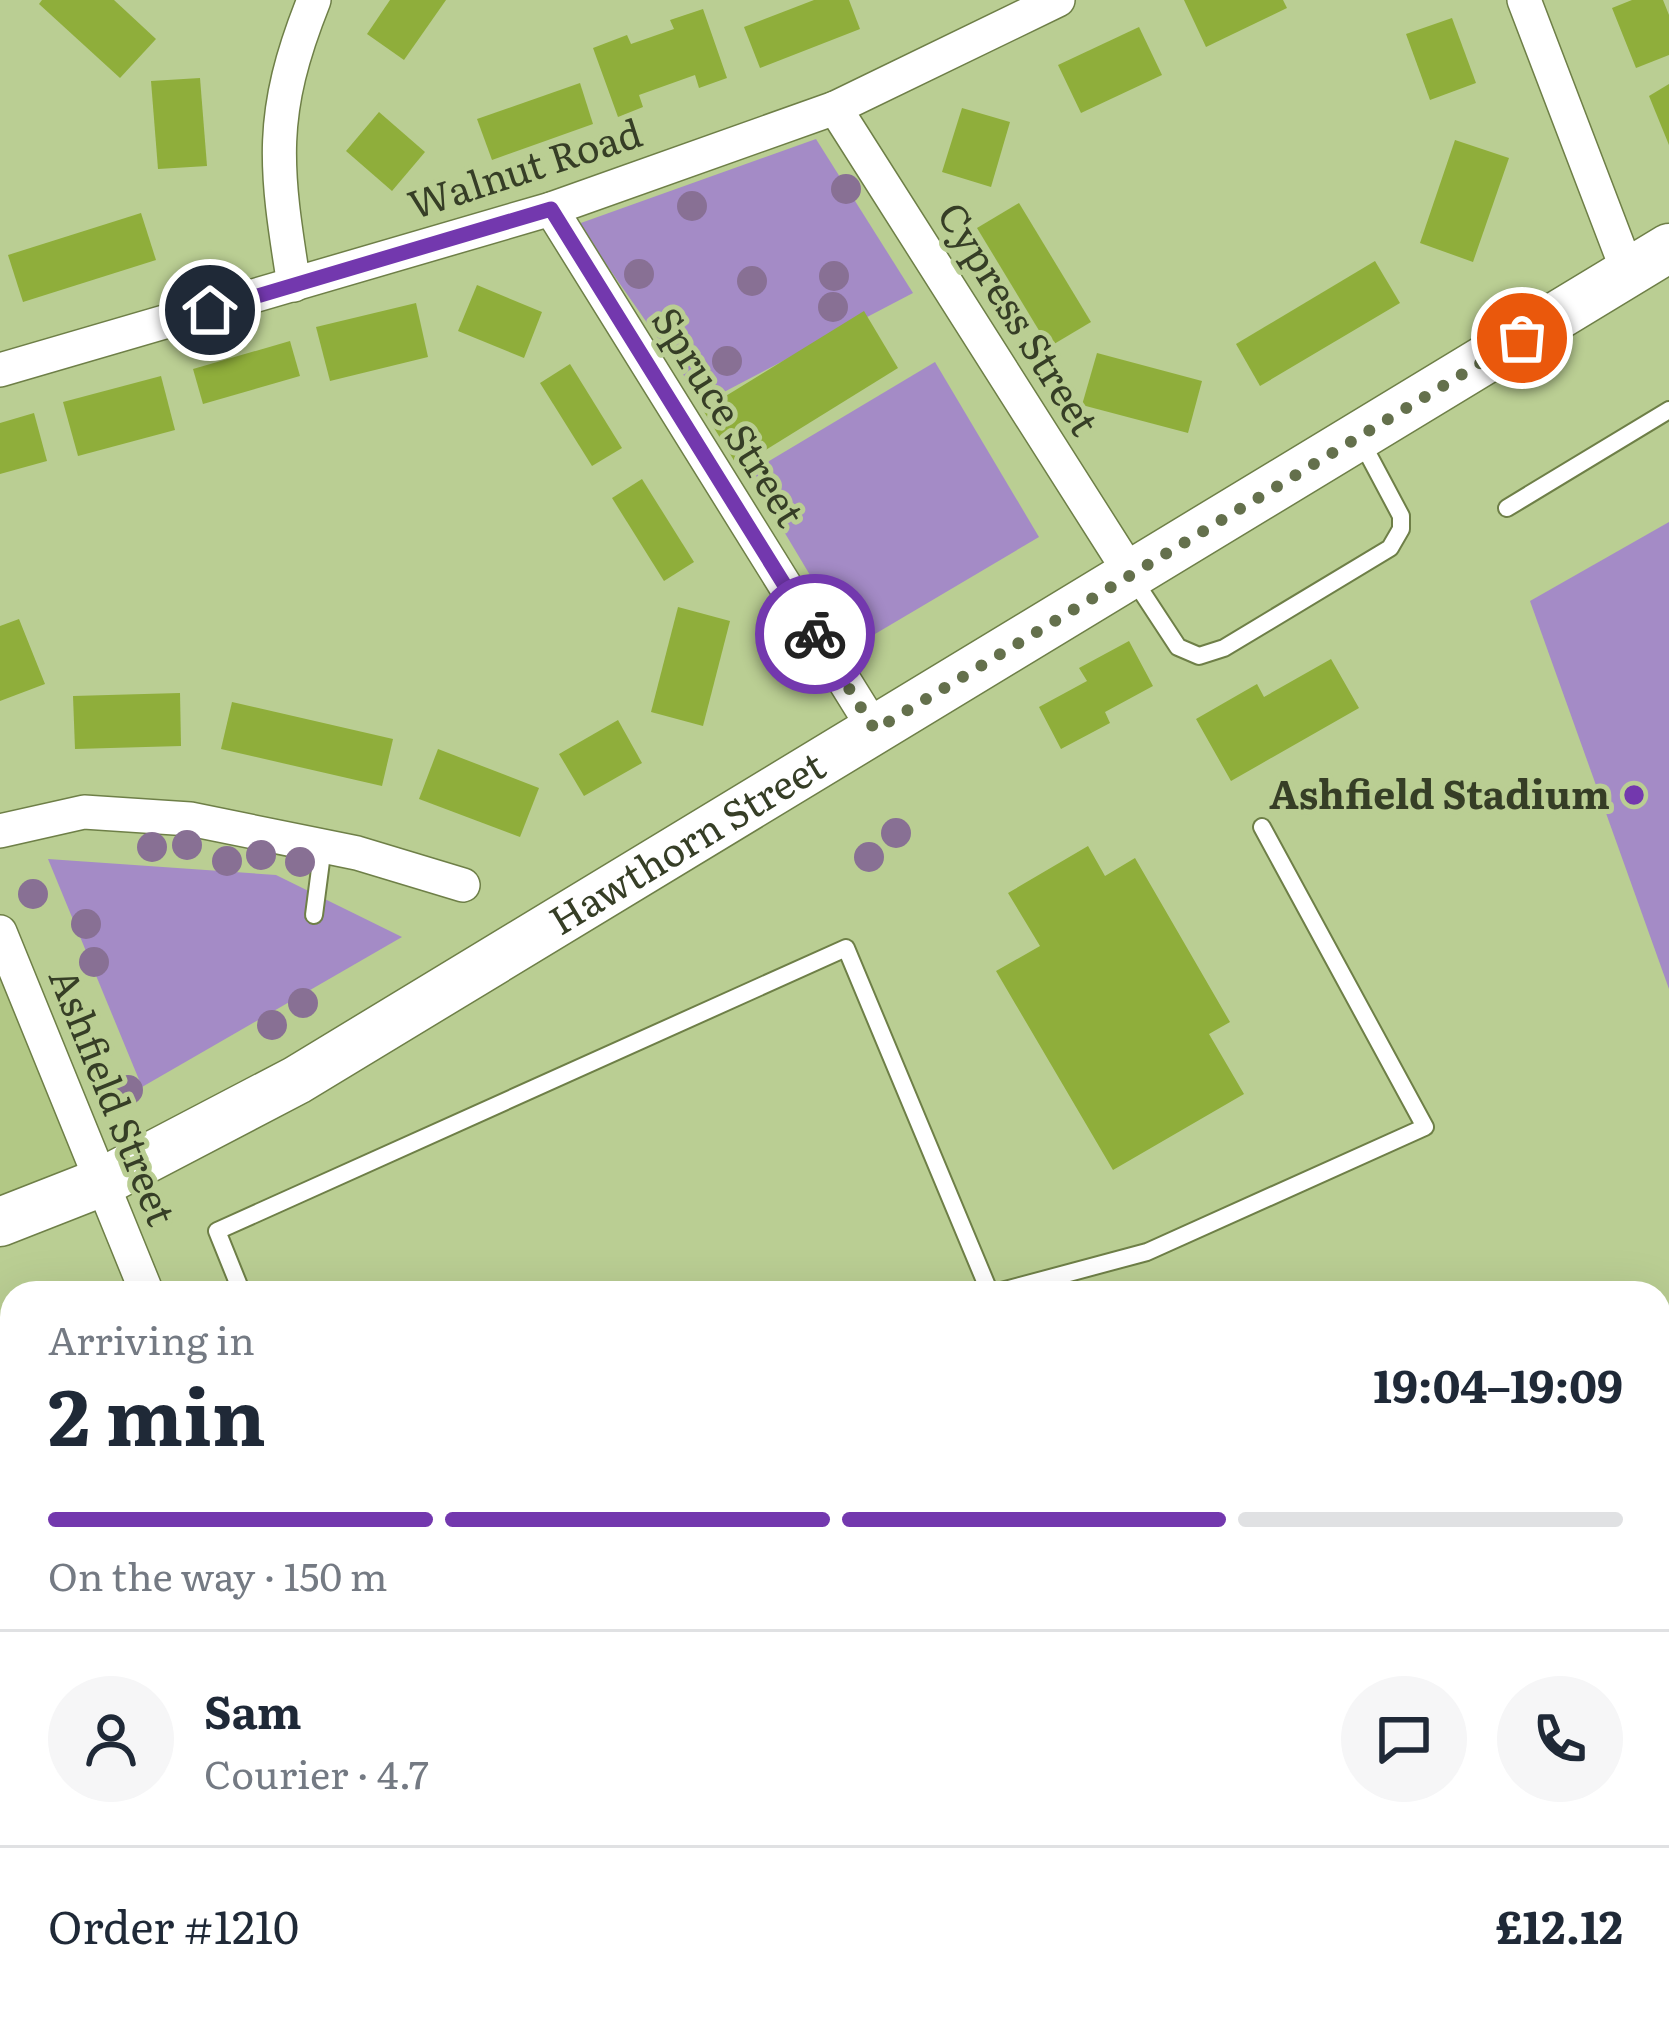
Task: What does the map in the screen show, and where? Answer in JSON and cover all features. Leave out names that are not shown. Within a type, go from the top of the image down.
[{"type":"main road","name":"Hawthorn Street","points":[[0,1222],[102,1182],[297,1080],[1658,258]]},
{"type":"street","points":[[294,285],[276,172],[277,120],[290,60],[314,0]]},
{"type":"street","name":"Walnut Road","points":[[0,370],[551,209],[836,108],[1058,0]]},
{"type":"street","points":[[1524,0],[1658,258]]},
{"type":"street","name":"Cypress Street","points":[[836,108],[1130,574]]},
{"type":"street","name":"Spruce Street","points":[[551,209],[875,730]]},
{"type":"street","points":[[0,831],[84,812],[190,819],[323,846],[463,885]]},
{"type":"street","name":"Ashfield Street","points":[[0,932],[142,1281]]},
{"type":"lane","points":[[1507,508],[1669,410]]},
{"type":"lane","points":[[1130,574],[1178,647],[1199,656],[1225,648],[1396,543],[1401,516],[1359,437]]},
{"type":"lane","points":[[1037,1281],[1147,1252],[1425,1126],[1262,827]]},
{"type":"lane","points":[[314,915],[323,846]]},
{"type":"lane","points":[[237,1281],[217,1231],[846,948],[987,1281]]},
{"type":"shaded area","points":[[816,139],[913,293],[703,403],[578,224]]},
{"type":"shaded area","points":[[935,362],[1039,537],[853,647],[749,473]]},
{"type":"shaded area","name":"Ashfield Stadium","points":[[1669,522],[1669,989],[1530,601]]},
{"type":"shaded area","points":[[48,859],[276,875],[402,937],[142,1087]]},
{"type":"shaded area","points":[[0,933],[102,1182],[0,1222]]},
{"type":"building","points":[[42,0],[114,0],[156,39],[120,78],[39,4]]},
{"type":"building","points":[[390,0],[446,0],[404,60],[367,34]]},
{"type":"building","points":[[814,0],[849,0],[860,29],[760,68],[744,27]]},
{"type":"building","points":[[1184,0],[1283,0],[1287,8],[1206,47]]},
{"type":"building","points":[[1632,0],[1663,0],[1669,15],[1669,55],[1636,68],[1612,8]]},
{"type":"building","points":[[703,9],[727,78],[699,88],[695,75],[639,95],[643,107],[618,117],[593,48],[627,35],[631,44],[674,29],[670,20]]},
{"type":"building","points":[[1452,18],[1476,83],[1430,100],[1406,34]]},
{"type":"building","points":[[1139,27],[1162,75],[1081,113],[1058,65]]},
{"type":"building","points":[[200,78],[207,166],[158,169],[151,81]]},
{"type":"building","points":[[580,83],[593,124],[492,160],[477,119]]},
{"type":"building","points":[[1669,84],[1669,145],[1649,96]]},
{"type":"building","points":[[962,108],[1010,122],[991,187],[942,172]]},
{"type":"building","points":[[379,112],[425,152],[392,191],[346,151]]},
{"type":"building","points":[[1455,140],[1509,158],[1473,262],[1420,243]]},
{"type":"building","points":[[1019,203],[1091,322],[1049,347],[977,228]]},
{"type":"building","points":[[141,213],[156,260],[23,302],[8,255]]},
{"type":"building","points":[[1375,261],[1400,303],[1260,386],[1236,344]]},
{"type":"building","points":[[477,285],[542,312],[524,358],[458,331]]},
{"type":"building","points":[[416,303],[428,357],[330,381],[316,327]]},
{"type":"building","points":[[864,311],[898,368],[738,467],[703,410]]},
{"type":"building","points":[[290,341],[300,376],[203,404],[193,369]]},
{"type":"building","points":[[1097,353],[1202,381],[1188,433],[1082,405]]},
{"type":"building","points":[[570,364],[622,448],[592,466],[540,383]]},
{"type":"building","points":[[161,376],[175,430],[78,456],[63,402]]},
{"type":"building","points":[[34,413],[47,461],[0,474],[0,423]]},
{"type":"building","points":[[642,479],[694,562],[664,581],[612,498]]},
{"type":"building","points":[[678,607],[730,621],[703,726],[651,712]]},
{"type":"building","points":[[19,619],[45,684],[0,701],[0,626]]},
{"type":"building","points":[[1129,641],[1153,686],[1105,712],[1110,723],[1061,749],[1039,707],[1087,681],[1079,668]]},
{"type":"building","points":[[1331,659],[1359,708],[1231,781],[1196,719],[1257,684],[1264,697]]},
{"type":"building","points":[[180,693],[181,746],[75,749],[73,696]]},
{"type":"building","points":[[232,702],[393,739],[382,786],[221,749]]},
{"type":"building","points":[[618,720],[642,763],[584,796],[559,754]]},
{"type":"building","points":[[438,749],[539,788],[520,837],[419,799]]},
{"type":"building","points":[[1088,846],[1105,876],[1135,858],[1230,1022],[1209,1034],[1244,1094],[1113,1170],[996,971],[1040,946],[1008,893]]},
{"type":"way so far","points":[[815,634],[875,730],[1522,338]]},
{"type":"place","name":"Ashfield Stadium","points":[[1634,795]]},
{"type":"route","points":[[210,310],[551,209],[815,634]]}]
